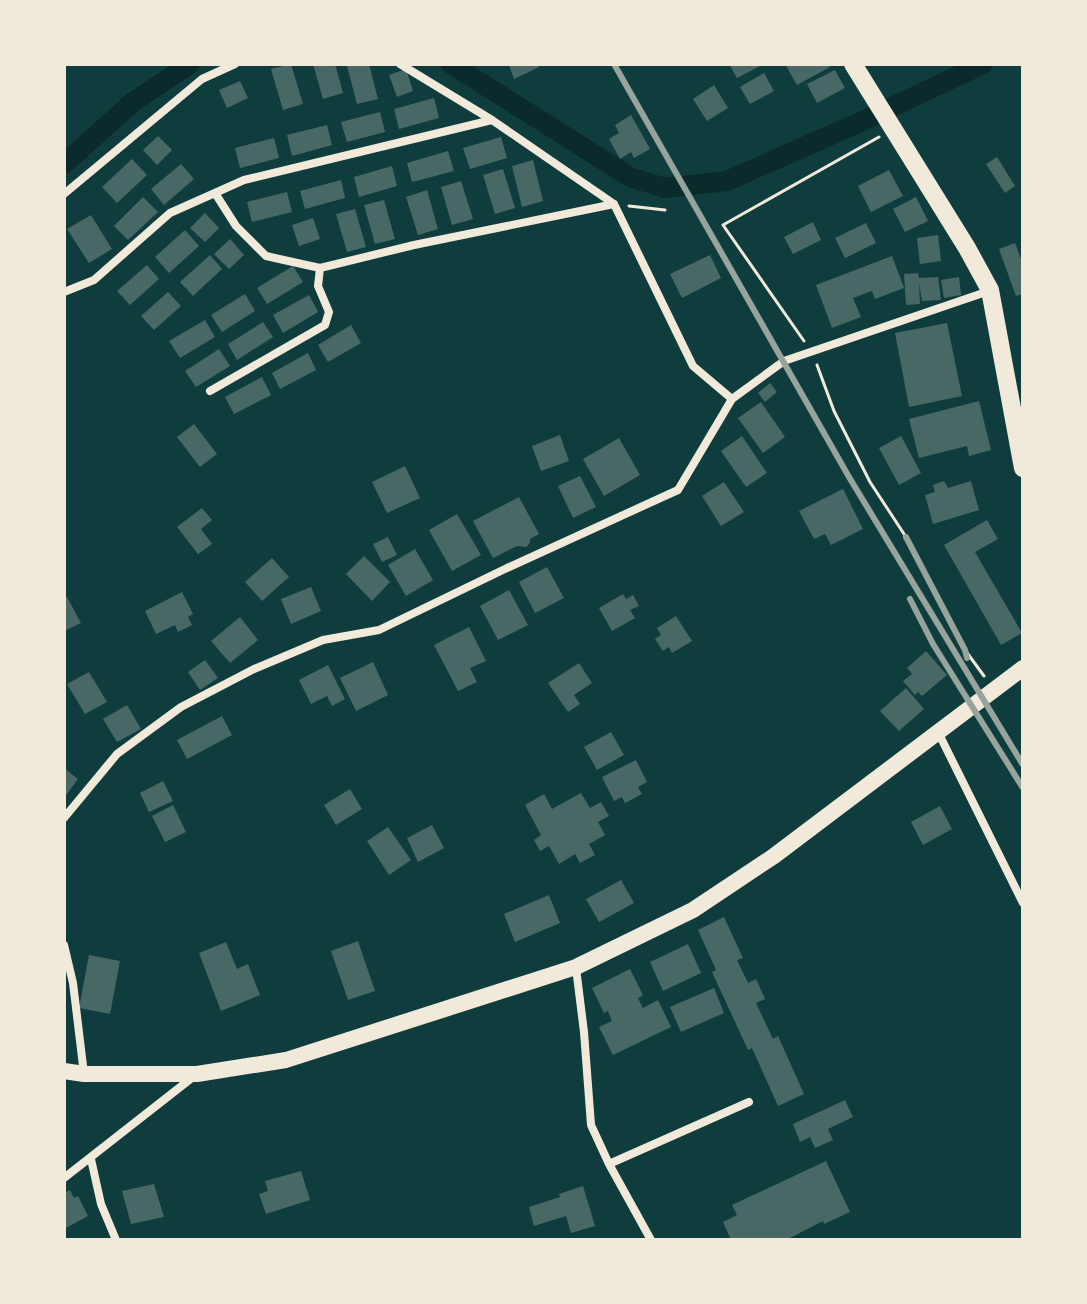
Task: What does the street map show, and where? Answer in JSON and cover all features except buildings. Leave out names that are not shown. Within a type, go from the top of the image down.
[{"type":"highway","points":[[853,64],[990,290],[1023,468]]},
{"type":"main road","points":[[64,1071],[84,1074],[197,1074],[286,1060],[576,967],[693,910],[774,856],[1023,668]]},
{"type":"street","points":[[64,194],[202,79],[235,64]]},
{"type":"street","points":[[400,64],[492,120],[614,204],[693,366],[732,399]]},
{"type":"street","points":[[64,292],[94,280],[170,213],[244,180],[492,120]]},
{"type":"street","points":[[215,193],[236,226],[266,256],[320,268],[414,245],[614,204]]},
{"type":"street","points":[[210,391],[325,325],[329,312],[318,286],[320,268]]},
{"type":"street","points":[[64,818],[117,754],[181,707],[254,669],[323,640],[379,630],[678,490],[732,399],[784,361],[990,290]]},
{"type":"street","points":[[937,732],[1023,903]]},
{"type":"street","points":[[64,945],[73,983],[84,1074]]},
{"type":"street","points":[[576,967],[591,1125],[651,1240]]},
{"type":"street","points":[[64,1178],[197,1074]]},
{"type":"street","points":[[609,1164],[749,1102]]},
{"type":"street","points":[[91,1159],[101,1204],[116,1240]]},
{"type":"path","points":[[893,130],[723,225],[812,352],[834,411],[870,482],[906,537]]},
{"type":"path","points":[[614,204],[665,210]]},
{"type":"path","points":[[965,650],[994,689]]},
{"type":"waterway","points":[[64,164],[133,102],[190,64]]},
{"type":"waterway","points":[[451,64],[630,177],[665,188],[727,181],[983,64]]},
{"type":"railway","points":[[614,64],[849,477],[1023,765]]},
{"type":"railway","points":[[906,537],[967,658]]},
{"type":"railway","points":[[910,599],[933,644],[1023,788]]}]
